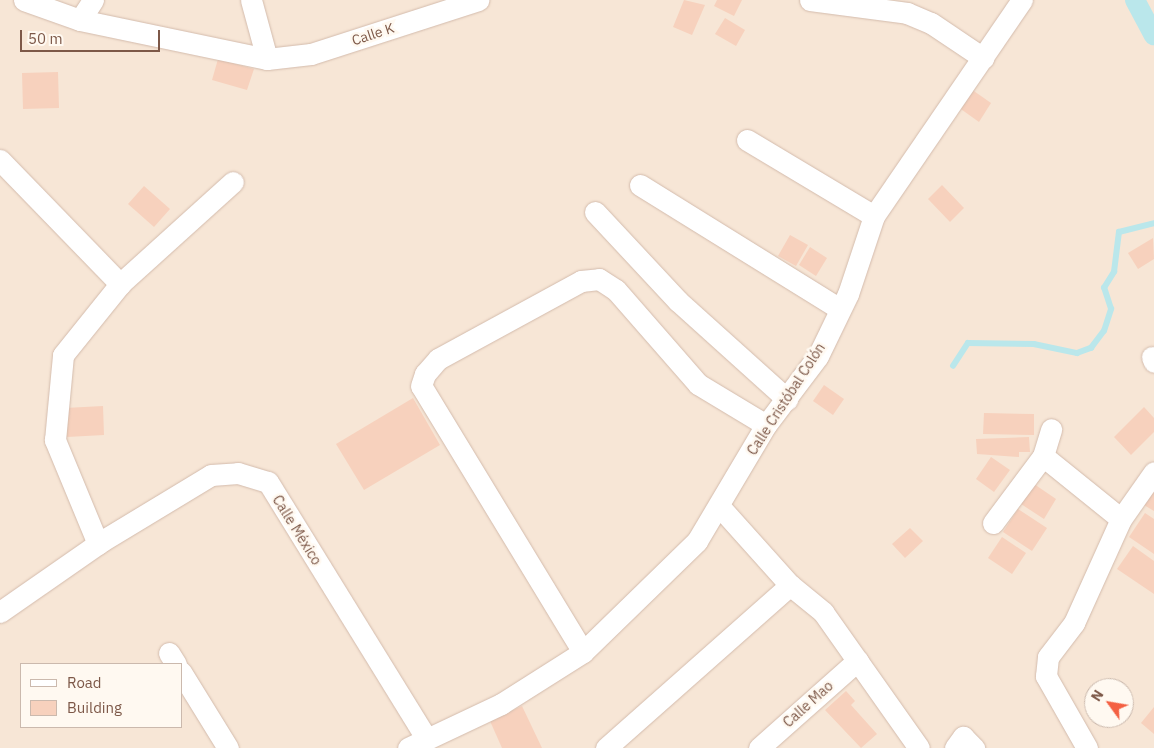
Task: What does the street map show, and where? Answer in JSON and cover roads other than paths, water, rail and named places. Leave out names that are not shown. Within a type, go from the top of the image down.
[{"type":"street","name":"Calle K","points":[[24,0],[80,20],[267,59],[311,54],[478,0]]},
{"type":"street","points":[[80,20],[93,0]]},
{"type":"street","points":[[252,0],[267,59]]},
{"type":"street","points":[[810,0],[907,13],[931,23],[983,58]]},
{"type":"street","name":"Calle Cristóbal Colón","points":[[408,748],[501,704],[583,652],[666,576],[720,507],[766,425],[818,356],[840,309],[874,216],[1022,0]]},
{"type":"street","points":[[747,140],[874,216]]},
{"type":"street","points":[[0,160],[120,284]]},
{"type":"street","points":[[98,544],[55,440],[59,371],[71,339],[120,284],[233,182]]},
{"type":"street","points":[[640,185],[840,309]]},
{"type":"street","points":[[595,212],[678,301],[787,399]]},
{"type":"street","points":[[583,652],[421,386],[425,374],[438,359],[581,281],[600,279],[616,290],[698,384],[766,425]]},
{"type":"street","points":[[993,522],[1043,456],[1050,429]]},
{"type":"street","points":[[1043,456],[1121,518]]},
{"type":"street","name":"Calle México","points":[[0,612],[98,544],[211,475],[238,472],[268,482],[428,739]]},
{"type":"street","points":[[1086,748],[1046,676],[1048,657],[1074,623],[1121,518],[1154,472]]},
{"type":"street","points":[[720,507],[790,585],[823,612],[918,748]]},
{"type":"street","points":[[606,748],[790,585]]},
{"type":"street","name":"Calle Mao","points":[[759,748],[858,660]]},
{"type":"street","points":[[182,674],[228,748]]},
{"type":"street","points":[[955,748],[964,738],[974,748]]},
{"type":"waterway","points":[[1135,0],[1154,35]]},
{"type":"waterway","points":[[953,366],[968,343],[1034,344],[1077,353],[1091,348],[1104,331],[1111,309],[1104,288],[1114,272],[1119,232],[1154,223]]}]
